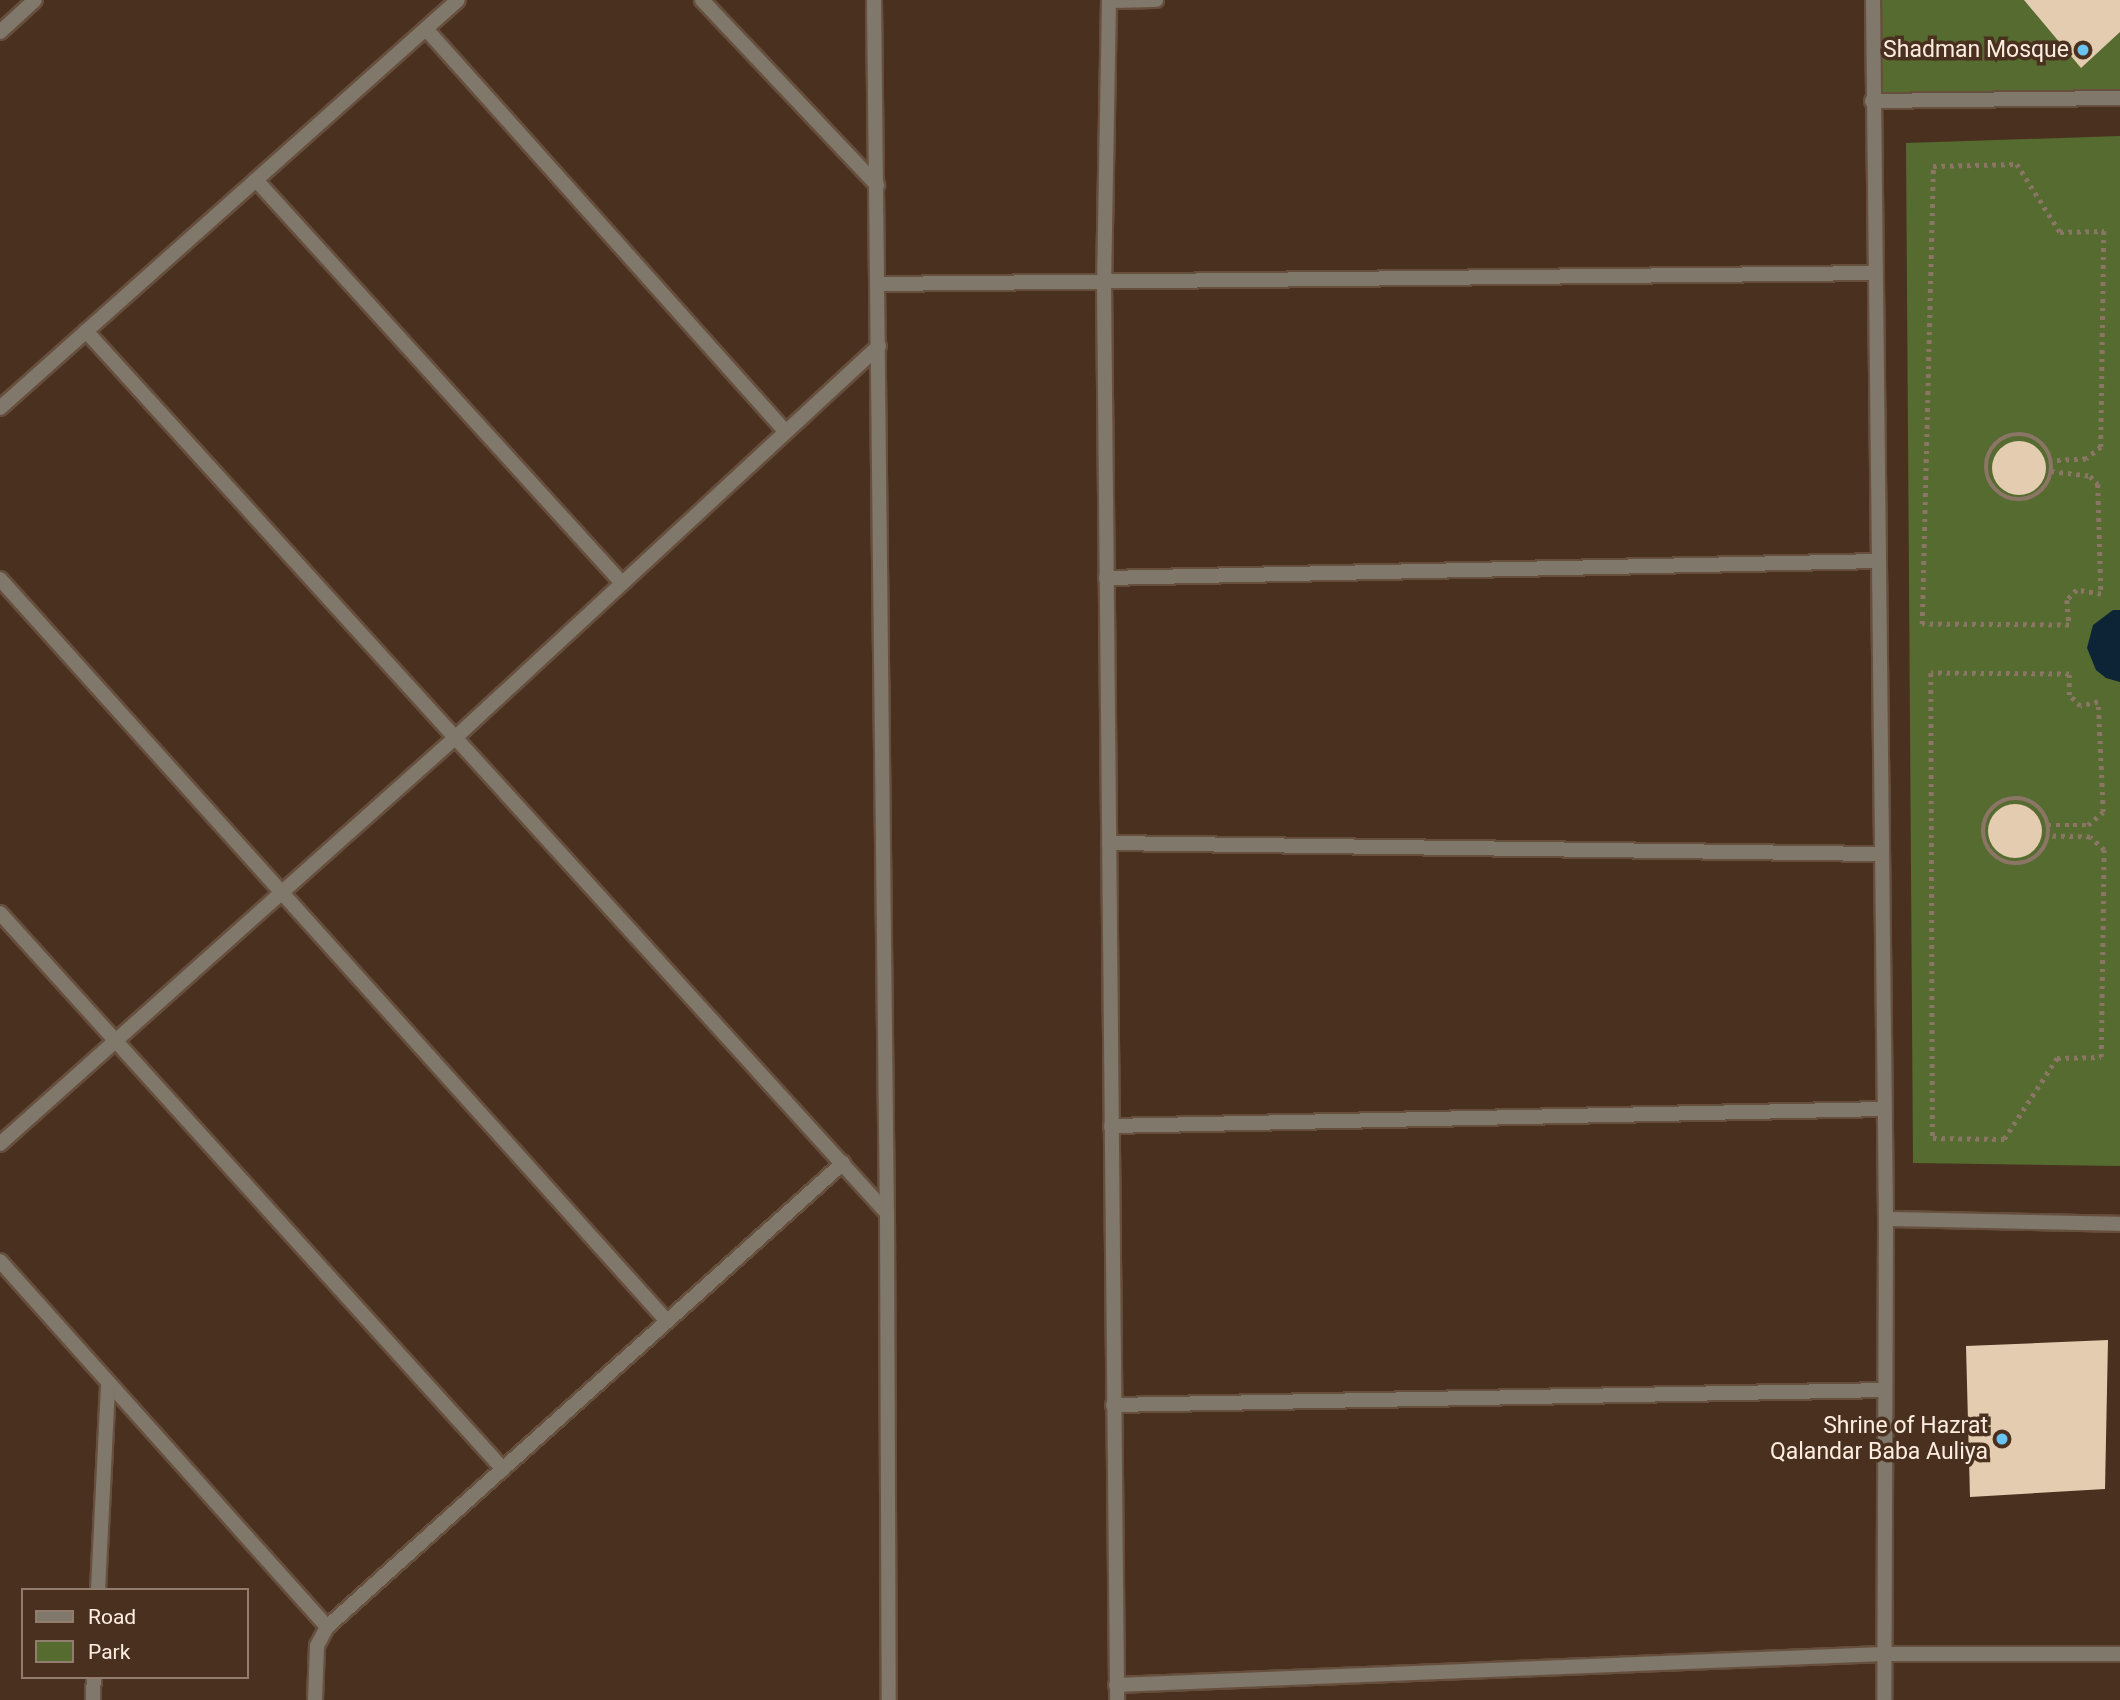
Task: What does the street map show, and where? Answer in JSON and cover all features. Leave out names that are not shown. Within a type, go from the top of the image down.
[{"type":"street","points":[[0,32],[36,0]]},
{"type":"street","points":[[0,408],[458,0]]},
{"type":"street","points":[[702,0],[877,185]]},
{"type":"street","points":[[874,0],[879,284],[889,1700]]},
{"type":"street","points":[[1156,0],[1109,0],[1104,282],[1116,1693],[1883,1654],[2120,1654]]},
{"type":"street","points":[[1873,0],[1886,1219],[1884,1700]]},
{"type":"street","points":[[426,29],[786,432]]},
{"type":"street","points":[[1872,101],[2120,99]]},
{"type":"street","points":[[256,180],[622,583]]},
{"type":"street","points":[[879,284],[1874,273]]},
{"type":"street","points":[[86,331],[887,1213]]},
{"type":"street","points":[[0,1144],[456,737],[878,346]]},
{"type":"street","points":[[1106,578],[1877,561]]},
{"type":"street","points":[[0,579],[667,1321]]},
{"type":"street","points":[[1109,843],[1881,854]]},
{"type":"street","points":[[0,913],[503,1469]]},
{"type":"street","points":[[1111,1126],[1884,1109]]},
{"type":"street","points":[[315,1700],[317,1646],[327,1627],[843,1163]]},
{"type":"street","points":[[1886,1219],[2120,1224]]},
{"type":"street","points":[[0,1261],[327,1627]]},
{"type":"street","points":[[98,1588],[108,1383]]},
{"type":"street","points":[[1113,1405],[1885,1390]]},
{"type":"street","points":[[93,1700],[94,1679]]},
{"type":"path","points":[[2052,461],[2086,459],[2101,447],[2104,231],[2060,232],[2017,164],[1933,166],[1922,624],[2069,625],[2067,600],[2077,590],[2101,594],[2098,484],[2090,476],[2052,471]]},
{"type":"path","points":[[2011,435],[2032,437],[2042,443],[2052,461],[2052,471],[2048,482],[2032,497],[2011,499],[1993,487],[1986,467],[1993,447],[2011,435]]},
{"type":"path","points":[[2048,825],[2088,825],[2103,812],[2098,702],[2080,706],[2069,695],[2069,674],[1931,673],[1934,1138],[2004,1139],[2057,1058],[2101,1057],[2104,850],[2090,837],[2049,836]]},
{"type":"path","points":[[2019,798],[2038,806],[2048,825],[2049,836],[2039,855],[2029,861],[2008,863],[1990,851],[1983,831],[1990,810],[1998,803],[2019,798]]},
{"type":"green space","points":[[1871,0],[2120,0],[2120,98],[1872,101]]},
{"type":"green space","points":[[2120,136],[2120,1166],[1913,1163],[1906,143]]},
{"type":"water","points":[[2113,610],[2120,610],[2120,682],[2106,678],[2096,670],[2087,648],[2093,625]]},
{"type":"building","name":"Shadman Mosque","points":[[2024,0],[2120,0],[2120,32],[2081,68]]},
{"type":"building","points":[[2024,441],[2034,445],[2042,453],[2046,468],[2042,483],[2034,491],[2014,495],[2004,491],[1996,483],[1992,463],[1996,453],[2004,445]]},
{"type":"building","points":[[2015,804],[2034,812],[2042,831],[2034,850],[2015,858],[1996,850],[1988,831],[1996,812]]},
{"type":"building","points":[[2108,1340],[2105,1489],[1970,1497],[1966,1346]]},
{"type":"place","name":"Shadman Mosque","points":[[2083,50]]},
{"type":"place","name":"Shrine of Hazrat Qalandar Baba Auliya","points":[[2002,1439]]}]
